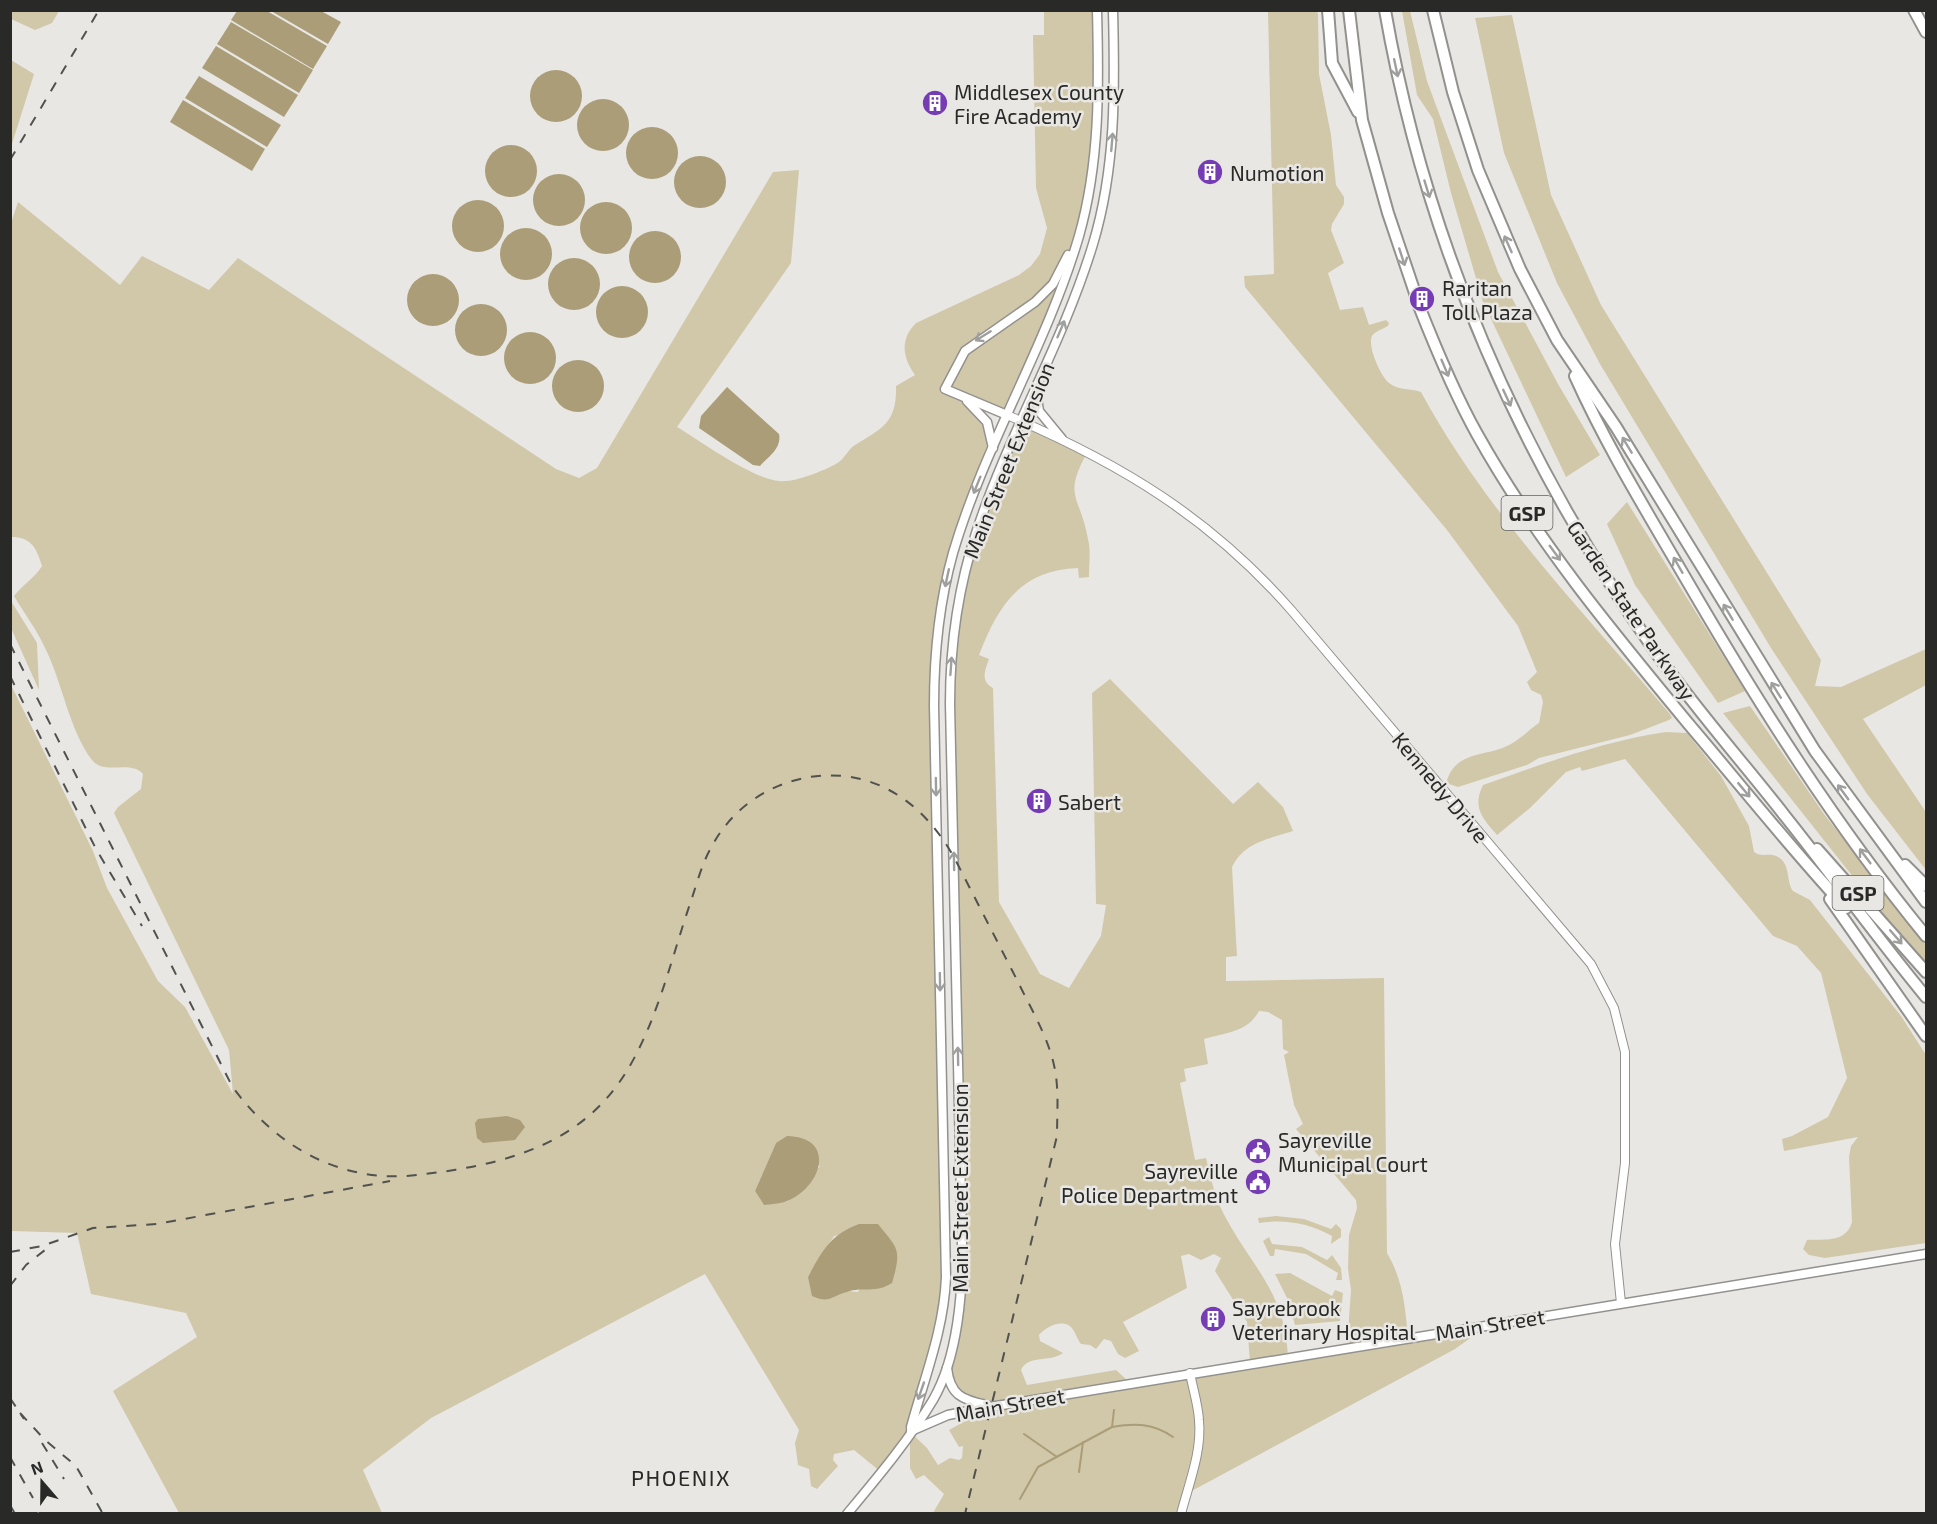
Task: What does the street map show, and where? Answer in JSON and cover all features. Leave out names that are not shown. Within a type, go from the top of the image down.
[{"type":"highway","points":[[1328,10],[1332,63],[1362,120]]},
{"type":"highway","name":"Garden State Parkway","points":[[1349,10],[1362,120],[1382,193],[1418,301],[1464,410],[1504,480],[1583,591],[1663,693],[1810,869]]},
{"type":"highway","name":"Garden State Parkway","points":[[1385,10],[1400,85],[1421,169],[1453,269],[1483,345],[1517,419],[1569,516],[1611,585],[1681,687],[1786,816],[1926,997]]},
{"type":"highway","name":"GSP","points":[[1433,10],[1453,92],[1488,195],[1520,269],[1564,352],[1602,435],[1775,724],[1843,826],[1926,936]]},
{"type":"highway","points":[[1914,10],[1926,32]]},
{"type":"highway","name":"GSP","points":[[1564,352],[1616,427],[1794,718],[1878,839],[1926,902]]},
{"type":"highway","name":"Garden State Parkway","points":[[1786,816],[1849,882],[1926,972]]},
{"type":"highway","points":[[1878,839],[1926,886]]},
{"type":"highway","points":[[1810,869],[1905,972]]},
{"type":"highway","points":[[1810,869],[1926,1036]]},
{"type":"main road","name":"Main Street Extension","points":[[910,1432],[935,1351],[944,1303],[946,1277],[934,706],[936,650],[953,555],[993,449],[1065,278],[1079,236],[1096,141],[1097,10]]},
{"type":"main road","name":"Main Street Extension","points":[[910,1432],[934,1399],[946,1365],[956,1326],[962,1270],[950,704],[952,649],[960,594],[973,541],[1080,282],[1103,202],[1113,126],[1113,10]]},
{"type":"main road","points":[[1007,415],[945,389],[969,346],[1025,310],[1049,288],[1079,236]]},
{"type":"main road","points":[[1036,387],[1039,411],[1062,439]]},
{"type":"main road","points":[[963,397],[987,422],[993,449]]},
{"type":"main road","name":"Main Street","points":[[847,1514],[910,1432],[948,1415],[1190,1373],[1926,1254]]},
{"type":"main road","points":[[946,1365],[949,1382],[956,1396],[965,1401],[993,1406]]},
{"type":"street","name":"Kennedy Drive","points":[[1007,415],[1104,460],[1159,493],[1206,529],[1257,574],[1596,971],[1614,1008],[1625,1052],[1625,1156],[1615,1244],[1621,1303]]},
{"type":"street","points":[[1181,1514],[1200,1439],[1190,1373]]},
{"type":"shaded area","points":[[11,10],[59,11],[52,23],[35,30],[11,19]]},
{"type":"shaded area","points":[[237,11],[267,11],[327,46],[313,69],[231,20]]},
{"type":"shaded area","points":[[271,11],[321,11],[341,22],[328,44]]},
{"type":"shaded area","points":[[1044,11],[1097,11],[1097,141],[1079,236],[1007,415],[966,398],[983,416],[993,449],[957,541],[936,650],[944,1303],[910,1432],[927,1448],[938,1465],[950,1458],[959,1460],[962,1458],[963,1446],[959,1447],[949,1430],[992,1406],[965,1401],[949,1381],[960,1299],[950,704],[966,568],[1021,421],[1088,451],[1080,466],[1074,488],[1089,544],[1089,577],[1079,578],[1078,568],[1058,570],[1026,583],[1003,606],[979,655],[989,659],[985,679],[993,688],[999,902],[1040,974],[1069,988],[1101,936],[1106,905],[1096,904],[1092,693],[1110,679],[1233,804],[1258,782],[1283,807],[1293,831],[1266,839],[1250,847],[1243,852],[1232,867],[1237,956],[1226,957],[1226,981],[1384,978],[1387,1253],[1400,1283],[1408,1337],[1490,1324],[1455,1349],[1186,1494],[1181,1513],[933,1513],[944,1494],[924,1475],[916,1479],[910,1468],[910,1433],[881,1472],[854,1450],[834,1454],[833,1460],[838,1466],[817,1489],[811,1486],[809,1469],[798,1465],[795,1443],[799,1430],[705,1274],[431,1418],[363,1470],[382,1513],[179,1513],[113,1391],[197,1337],[186,1313],[91,1294],[77,1233],[11,1231],[10,683],[93,851],[107,888],[158,981],[185,1007],[233,1094],[229,1050],[114,813],[118,807],[141,789],[143,774],[131,768],[103,767],[92,760],[77,734],[45,648],[14,596],[42,566],[32,544],[18,537],[11,537],[10,226],[18,202],[120,285],[142,256],[209,290],[238,258],[556,469],[579,478],[597,468],[773,172],[799,170],[791,263],[677,427],[755,474],[779,481],[792,480],[836,464],[852,447],[886,423],[894,408],[896,386],[915,375],[907,362],[905,342],[916,323],[1019,275],[1031,266],[1040,254],[1047,228],[1036,188],[1033,35],[1044,35]],"holes":[[[1259,1011],[1268,1012],[1282,1020],[1283,1049],[1289,1052],[1284,1055],[1294,1105],[1303,1124],[1296,1129],[1356,1200],[1357,1208],[1349,1235],[1348,1269],[1351,1290],[1347,1347],[1288,1357],[1286,1335],[1275,1299],[1223,1213],[1214,1190],[1206,1158],[1195,1160],[1180,1083],[1186,1081],[1184,1069],[1208,1064],[1204,1039],[1235,1031],[1254,1018]],[[776,1143],[820,1166],[788,1201],[764,1205],[755,1191]],[[881,1228],[884,1234],[858,1292],[847,1291],[808,1277],[834,1236]],[[1189,1254],[1201,1260],[1214,1254],[1221,1258],[1215,1271],[1247,1322],[1250,1363],[1130,1383],[1116,1370],[1027,1385],[1021,1370],[1025,1365],[1034,1360],[1052,1358],[1063,1353],[1040,1341],[1039,1335],[1054,1325],[1067,1324],[1081,1344],[1090,1345],[1096,1349],[1104,1339],[1111,1341],[1118,1354],[1125,1358],[1139,1351],[1123,1322],[1187,1288],[1181,1256]]]},
{"type":"shaded area","points":[[1268,11],[1317,11],[1318,14],[1319,74],[1331,135],[1336,185],[1344,197],[1344,204],[1331,230],[1344,263],[1328,273],[1340,310],[1363,307],[1369,325],[1386,320],[1389,323],[1388,326],[1373,334],[1371,341],[1376,361],[1386,380],[1397,387],[1421,392],[1447,436],[1505,519],[1670,714],[1672,718],[1669,720],[1630,735],[1539,758],[1527,765],[1458,787],[1449,784],[1447,780],[1459,762],[1508,746],[1539,723],[1543,702],[1541,695],[1531,690],[1527,682],[1537,672],[1518,626],[1447,530],[1245,287],[1244,276],[1274,274]]},
{"type":"shaded area","points":[[1402,11],[1410,11],[1427,81],[1498,272],[1558,384],[1600,455],[1566,477],[1483,302],[1451,193],[1433,119],[1417,95]]},
{"type":"shaded area","points":[[1512,15],[1551,195],[1601,305],[1821,660],[1815,686],[1841,687],[1926,649],[1926,685],[1863,719],[1926,812],[1926,870],[1867,794],[1771,648],[1600,364],[1557,283],[1504,153],[1475,18]]},
{"type":"shaded area","points":[[231,22],[313,70],[299,93],[217,44]]},
{"type":"shaded area","points":[[216,46],[298,95],[284,117],[202,68]]},
{"type":"shaded area","points":[[11,60],[34,74],[11,147]]},
{"type":"shaded area","points":[[556,70],[566,72],[574,78],[580,86],[582,96],[580,106],[574,114],[566,120],[556,122],[546,120],[538,114],[532,106],[530,96],[532,86],[538,78],[546,72]]},
{"type":"shaded area","points":[[199,76],[281,125],[267,147],[185,98]]},
{"type":"shaded area","points":[[603,99],[613,101],[621,107],[627,115],[629,125],[627,135],[621,143],[613,149],[603,151],[593,149],[585,143],[579,135],[577,125],[579,115],[585,107],[593,101]]},
{"type":"shaded area","points":[[183,100],[265,149],[252,171],[170,122]]},
{"type":"shaded area","points":[[652,127],[662,129],[670,135],[676,143],[678,153],[676,163],[670,171],[662,177],[652,179],[642,177],[634,171],[628,163],[626,153],[628,143],[634,135],[642,129]]},
{"type":"shaded area","points":[[511,145],[521,147],[529,153],[535,161],[537,171],[535,181],[529,189],[521,195],[511,197],[501,195],[493,189],[487,181],[485,171],[487,161],[493,153],[501,147]]},
{"type":"shaded area","points":[[700,156],[710,158],[718,164],[724,172],[726,182],[724,192],[718,200],[710,206],[700,208],[690,206],[682,200],[676,192],[674,182],[676,172],[682,164],[690,158]]},
{"type":"shaded area","points":[[559,174],[569,176],[577,182],[583,190],[585,200],[583,210],[577,218],[569,224],[559,226],[549,224],[541,218],[535,210],[533,200],[535,190],[541,182],[549,176]]},
{"type":"shaded area","points":[[478,200],[488,202],[496,208],[502,216],[504,226],[502,236],[496,244],[488,250],[478,252],[468,250],[460,244],[454,236],[452,226],[454,216],[460,208],[468,202]]},
{"type":"shaded area","points":[[606,202],[616,204],[624,210],[630,218],[632,228],[630,238],[624,246],[616,252],[606,254],[596,252],[588,246],[582,238],[580,228],[582,218],[588,210],[596,204]]},
{"type":"shaded area","points":[[526,228],[536,230],[544,236],[550,244],[552,254],[550,264],[544,272],[536,278],[526,280],[516,278],[508,272],[502,264],[500,254],[502,244],[508,236],[516,230]]},
{"type":"shaded area","points":[[655,231],[665,233],[673,239],[679,247],[681,257],[679,267],[673,275],[665,281],[655,283],[645,281],[637,275],[631,267],[629,257],[631,247],[637,239],[645,233]]},
{"type":"shaded area","points":[[574,258],[584,260],[592,266],[598,274],[600,284],[598,294],[592,302],[584,308],[574,310],[564,308],[556,302],[550,294],[548,284],[550,274],[556,266],[564,260]]},
{"type":"shaded area","points":[[433,274],[443,276],[451,282],[457,290],[459,300],[457,310],[451,318],[443,324],[433,326],[423,324],[415,318],[409,310],[407,300],[409,290],[415,282],[423,276]]},
{"type":"shaded area","points":[[622,286],[632,288],[640,294],[646,302],[648,312],[646,322],[640,330],[632,336],[622,338],[612,336],[604,330],[598,322],[596,312],[598,302],[604,294],[612,288]]},
{"type":"shaded area","points":[[481,304],[491,306],[499,312],[505,320],[507,330],[505,340],[499,348],[491,354],[481,356],[471,354],[463,348],[457,340],[455,330],[457,320],[463,312],[471,306]]},
{"type":"shaded area","points":[[530,332],[540,334],[548,340],[554,348],[556,358],[554,368],[548,376],[540,382],[530,384],[520,382],[512,376],[506,368],[504,358],[506,348],[512,340],[520,334]]},
{"type":"shaded area","points":[[578,360],[588,362],[596,368],[602,376],[604,386],[602,396],[596,404],[588,410],[578,412],[568,410],[560,404],[554,396],[552,386],[554,376],[560,368],[568,362]]},
{"type":"shaded area","points":[[727,387],[779,434],[777,448],[760,466],[753,465],[699,428],[701,416]]},
{"type":"shaded area","points":[[1627,502],[1745,691],[1718,703],[1635,585],[1607,524]]},
{"type":"shaded area","points":[[11,601],[37,643],[39,690],[11,628]]},
{"type":"shaded area","points":[[1750,706],[1824,814],[1926,945],[1926,963],[1869,897],[1723,713]]},
{"type":"shaded area","points":[[1666,732],[1687,733],[1721,776],[1749,826],[1754,852],[1760,855],[1775,856],[1782,860],[1787,868],[1793,891],[1810,900],[1901,1016],[1926,1055],[1926,1243],[1825,1258],[1809,1255],[1803,1249],[1807,1240],[1840,1237],[1849,1229],[1852,1222],[1849,1157],[1851,1146],[1858,1137],[1784,1151],[1782,1139],[1828,1117],[1847,1078],[1821,973],[1797,946],[1773,936],[1625,759],[1582,771],[1580,767],[1566,772],[1530,808],[1497,835],[1480,812],[1478,800],[1483,785],[1596,747]]},
{"type":"shaded area","points":[[507,1116],[520,1120],[525,1127],[515,1140],[483,1143],[477,1138],[475,1123],[478,1119]]},
{"type":"shaded area","points":[[787,1136],[803,1139],[813,1145],[818,1153],[819,1164],[816,1175],[799,1194],[784,1202],[764,1205],[755,1191],[776,1143]]},
{"type":"shaded area","points":[[1276,1216],[1304,1219],[1331,1229],[1336,1224],[1341,1229],[1341,1237],[1331,1244],[1332,1236],[1305,1225],[1287,1222],[1259,1223],[1258,1218]]},
{"type":"shaded area","points":[[859,1224],[878,1224],[894,1245],[897,1263],[892,1283],[875,1289],[853,1290],[827,1299],[812,1296],[808,1277],[823,1252],[841,1233]]},
{"type":"shaded area","points":[[1269,1237],[1272,1244],[1302,1247],[1327,1260],[1332,1255],[1341,1268],[1342,1280],[1336,1280],[1338,1273],[1306,1254],[1275,1249],[1274,1256],[1270,1256],[1263,1241]]},
{"type":"shaded area","points":[[1290,1273],[1332,1296],[1335,1290],[1343,1293],[1340,1321],[1295,1325],[1287,1298],[1275,1274]]},
{"type":"waterway","points":[[1020,1499],[1038,1467],[1112,1427],[1114,1410]]},
{"type":"waterway","points":[[1112,1427],[1144,1425],[1166,1432],[1173,1437]]},
{"type":"waterway","points":[[1024,1434],[1057,1457]]},
{"type":"waterway","points":[[1079,1472],[1083,1442]]},
{"type":"railway","points":[[10,160],[99,10]]},
{"type":"railway","points":[[10,644],[232,1086],[249,1107],[289,1143],[336,1167],[362,1173],[389,1176],[417,1175],[494,1162],[543,1145],[566,1133],[606,1099],[636,1055],[647,1031],[667,978],[705,859],[723,829],[750,802],[784,784],[803,778],[843,776],[880,785],[911,804],[937,831],[957,863],[1044,1035],[1052,1058],[1057,1086],[1057,1136],[965,1514]]},
{"type":"railway","points":[[10,676],[96,849],[142,926]]},
{"type":"railway","points":[[10,1252],[42,1246],[93,1228],[157,1224],[390,1181]]},
{"type":"railway","points":[[10,1286],[26,1265],[50,1246]]},
{"type":"railway","points":[[10,1398],[24,1419]]},
{"type":"railway","points":[[20,1413],[45,1440],[76,1466],[103,1514]]},
{"type":"railway","points":[[42,1443],[64,1479]]},
{"type":"railway","points":[[10,1457],[33,1498]]},
{"type":"railway","points":[[10,1505],[15,1514]]},
{"type":"place","name":"Middlesex County Fire Academy","points":[[935,103]]},
{"type":"place","name":"Numotion","points":[[1210,172]]},
{"type":"place","name":"Raritan Toll Plaza","points":[[1422,299]]},
{"type":"place","name":"Sabert","points":[[1039,801]]},
{"type":"place","name":"Sayreville Municipal Court","points":[[1258,1151]]},
{"type":"place","name":"Sayreville Police Department","points":[[1258,1182]]},
{"type":"place","name":"Sayrebrook Veterinary Hospital","points":[[1213,1319]]},
{"type":"district","name":"PHOENIX","points":[[681,1477]]}]
